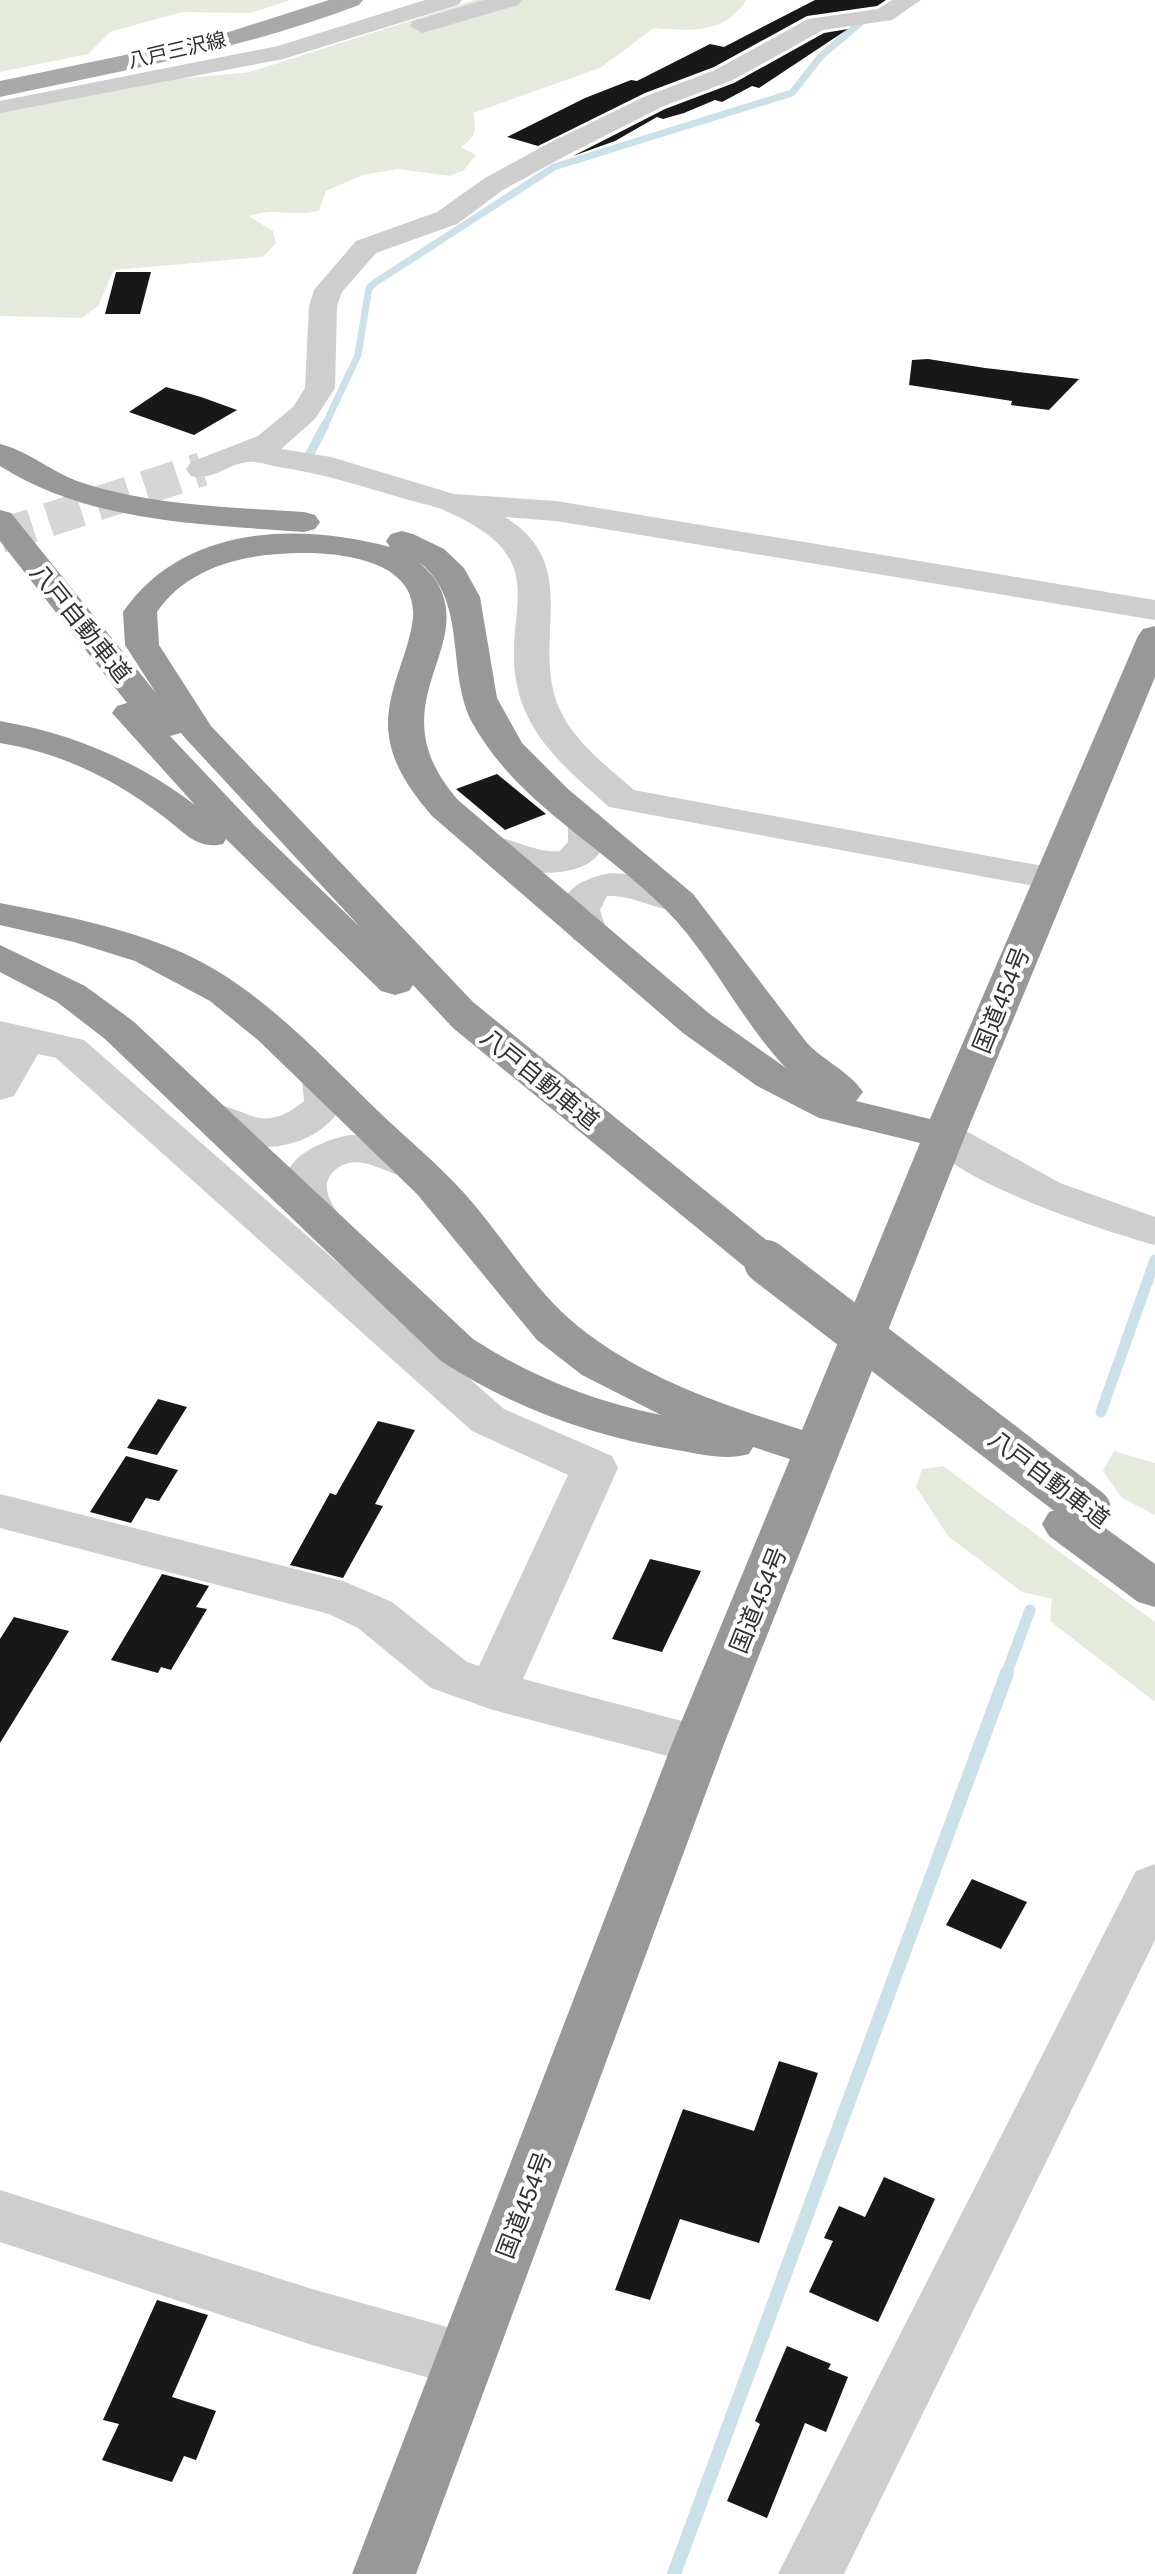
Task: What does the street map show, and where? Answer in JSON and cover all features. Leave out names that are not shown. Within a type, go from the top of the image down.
[{"type":"highway","points":[[0,453],[42,476],[114,501],[339,525],[390,536],[430,553],[454,576],[466,601],[478,693],[492,726],[517,758],[680,902],[809,1069],[850,1095],[944,1136]]},
{"type":"highway","name":"八戸自動車道","points":[[0,520],[140,697],[280,844],[467,1019],[758,1271]]},
{"type":"highway","points":[[467,1019],[198,732],[142,645],[140,612],[149,596],[165,580],[204,559],[279,542],[350,546],[409,569],[426,591],[430,616],[407,695],[406,741],[413,765],[436,799],[697,1024],[771,1077],[834,1109],[944,1136]]},
{"type":"highway","name":"八戸自動車道","points":[[0,554],[134,720],[242,834],[414,1001],[1078,1517],[1155,1589]]},
{"type":"highway","name":"国道454号","points":[[384,2574],[698,1744],[819,1452],[944,1136],[1155,636]]},
{"type":"highway","points":[[0,732],[82,751],[168,799],[298,912],[414,1001]]},
{"type":"highway","points":[[0,914],[118,941],[172,963],[236,1002],[450,1204],[540,1317],[604,1369],[669,1400],[819,1452]]},
{"type":"highway","points":[[0,957],[43,977],[98,1012],[457,1350],[491,1375],[527,1392],[612,1421],[665,1434],[819,1452]]},
{"type":"highway","name":"八戸自動車道","points":[[1078,1517],[1155,1556]]},
{"type":"main road","name":"八戸三沢線","points":[[3,98],[274,26],[351,0]]},
{"type":"street","points":[[3,98],[283,52],[450,0]]},
{"type":"street","points":[[283,52],[300,59],[323,58],[510,0]]},
{"type":"street","points":[[202,469],[249,453],[288,429],[304,413],[320,388],[323,306],[328,290],[366,247],[447,218],[494,184],[558,149],[655,101],[724,75],[817,24],[884,15],[909,0]]},
{"type":"street","points":[[249,453],[320,464],[452,503],[496,525],[527,556],[538,597],[533,669],[536,693],[546,718],[574,755],[622,799],[1051,878]]},
{"type":"street","points":[[452,503],[556,511],[1155,610]]},
{"type":"street","points":[[487,845],[524,861],[559,863],[585,847],[589,837],[586,822]]},
{"type":"street","points":[[588,932],[580,914],[580,902],[590,891],[605,884],[641,885],[680,902]]},
{"type":"street","points":[[0,1087],[13,1036],[70,1049],[488,1420],[595,1468],[493,1691]]},
{"type":"street","points":[[210,1116],[260,1134],[297,1128],[321,1108],[326,1097],[322,1080]]},
{"type":"street","points":[[944,1136],[988,1166],[1128,1224],[1155,1231]]},
{"type":"street","points":[[323,1223],[307,1196],[307,1179],[313,1166],[325,1156],[358,1148],[413,1168]]},
{"type":"street","points":[[0,1511],[343,1599],[375,1615],[449,1675],[493,1691],[698,1744]]},
{"type":"street","points":[[810,2574],[1155,1886]]},
{"type":"street","points":[[0,2216],[312,2317],[465,2360]]},
{"type":"shaded area","points":[[0,0],[290,0],[251,13],[182,12],[110,32],[88,54],[0,72]]},
{"type":"shaded area","points":[[475,0],[746,0],[738,11],[718,25],[681,30],[654,28],[600,68],[473,113],[474,132],[461,147],[476,155],[464,170],[450,176],[398,169],[363,175],[326,191],[319,211],[268,212],[249,216],[273,231],[276,243],[263,257],[114,270],[98,306],[82,318],[0,316],[0,100],[16,109],[178,79],[250,72]]},
{"type":"shaded area","points":[[1114,1451],[1155,1463],[1155,1515],[1122,1498],[1103,1471]]},
{"type":"shaded area","points":[[943,1466],[1155,1622],[1155,1702],[1050,1621],[1052,1599],[1022,1592],[948,1536],[916,1487],[922,1469]]},
{"type":"building","points":[[815,0],[886,0],[877,6],[807,16],[714,67],[645,93],[538,146],[507,137],[585,98],[631,80],[637,81],[710,44],[724,47]]},
{"type":"building","points":[[848,29],[759,88],[752,86],[722,102],[715,100],[684,113],[663,119],[657,117],[615,141],[573,156],[665,109],[734,83],[824,33]]},
{"type":"building","points":[[116,272],[151,272],[140,314],[105,314]]},
{"type":"building","points":[[928,359],[1079,379],[1049,410],[1011,405],[1012,401],[909,385],[912,360]]},
{"type":"building","points":[[166,387],[237,410],[194,435],[129,412]]},
{"type":"building","points":[[497,774],[546,814],[505,830],[456,789]]},
{"type":"building","points":[[158,1399],[187,1407],[157,1455],[127,1448]]},
{"type":"building","points":[[378,1421],[415,1430],[375,1504],[383,1506],[343,1578],[290,1565],[330,1493],[336,1495]]},
{"type":"building","points":[[126,1456],[178,1470],[159,1501],[146,1498],[131,1523],[90,1512]]},
{"type":"building","points":[[650,1559],[701,1571],[662,1652],[612,1639]]},
{"type":"building","points":[[162,1574],[209,1586],[196,1607],[207,1609],[171,1670],[161,1667],[158,1673],[111,1660]]},
{"type":"building","points":[[14,1617],[69,1631],[0,1743],[0,1639]]},
{"type":"building","points":[[972,1879],[1027,1902],[1001,1949],[946,1925]]},
{"type":"building","points":[[779,2061],[818,2073],[759,2243],[680,2219],[650,2300],[615,2290],[683,2109],[754,2131]]},
{"type":"building","points":[[884,2177],[935,2199],[878,2322],[809,2292],[833,2241],[824,2238],[839,2206],[865,2217]]},
{"type":"building","points":[[157,2300],[208,2315],[172,2397],[216,2411],[196,2460],[184,2456],[172,2482],[102,2460],[119,2424],[103,2420]]},
{"type":"building","points":[[787,2346],[831,2364],[828,2369],[848,2377],[826,2432],[805,2423],[767,2518],[727,2501],[760,2424],[755,2421]]},
{"type":"waterway","points":[[324,426],[358,355],[369,288],[376,282],[554,167],[792,93],[821,56],[867,17]]},
{"type":"waterway","points":[[306,461],[324,426]]},
{"type":"waterway","points":[[1101,1412],[1155,1260]]},
{"type":"waterway","points":[[1006,1675],[1030,1610]]},
{"type":"waterway","points":[[674,2574],[1007,1673]]},
{"type":"tunnel","points":[[0,536],[202,469]]}]
